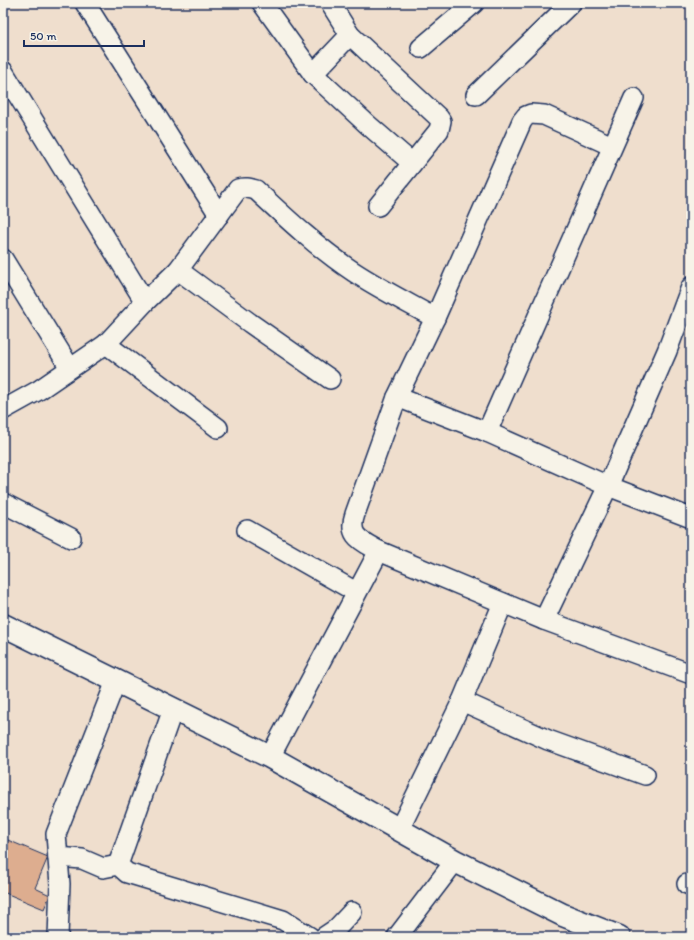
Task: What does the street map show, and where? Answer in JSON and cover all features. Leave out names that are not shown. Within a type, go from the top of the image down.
[{"type":"street","points":[[84,3],[219,215]]},
{"type":"street","points":[[262,3],[313,74],[412,163]]},
{"type":"street","points":[[330,3],[350,35],[441,121],[439,130],[378,206]]},
{"type":"street","points":[[421,48],[474,3]]},
{"type":"street","points":[[476,95],[571,3]]},
{"type":"street","points":[[313,74],[350,35]]},
{"type":"street","points":[[3,71],[145,302]]},
{"type":"street","points":[[487,432],[634,98]]},
{"type":"street","points":[[612,146],[544,115],[537,114],[526,116],[522,121],[436,318],[397,396],[353,520],[354,534],[358,539],[379,551],[503,603],[544,620],[691,674]]},
{"type":"street","points":[[3,410],[39,390],[106,344],[145,302],[178,270],[238,189],[249,188],[256,190],[298,229],[352,271],[436,318]]},
{"type":"street","points":[[3,259],[70,368]]},
{"type":"street","points":[[178,270],[330,379]]},
{"type":"street","points":[[544,620],[608,486],[667,351],[691,287]]},
{"type":"street","points":[[106,344],[218,428]]},
{"type":"street","points":[[397,396],[487,432],[608,486],[691,518]]},
{"type":"street","points":[[3,503],[71,538]]},
{"type":"street","points":[[247,530],[356,592]]},
{"type":"street","points":[[270,757],[379,551]]},
{"type":"street","points":[[399,830],[462,701],[503,603]]},
{"type":"street","points":[[3,625],[270,757],[455,861],[563,915],[618,937]]},
{"type":"street","points":[[58,937],[60,884],[56,834],[116,681]]},
{"type":"street","points":[[462,701],[548,740],[645,775]]},
{"type":"street","points":[[118,865],[173,710]]},
{"type":"street","points":[[58,857],[82,859],[103,868],[118,865]]},
{"type":"street","points":[[397,937],[455,861]]},
{"type":"street","points":[[118,865],[127,873],[284,920],[310,937]]},
{"type":"street","points":[[324,937],[336,929],[352,912]]},
{"type":"building","points":[[3,838],[48,857],[35,888],[50,895],[44,909],[3,892]]}]
